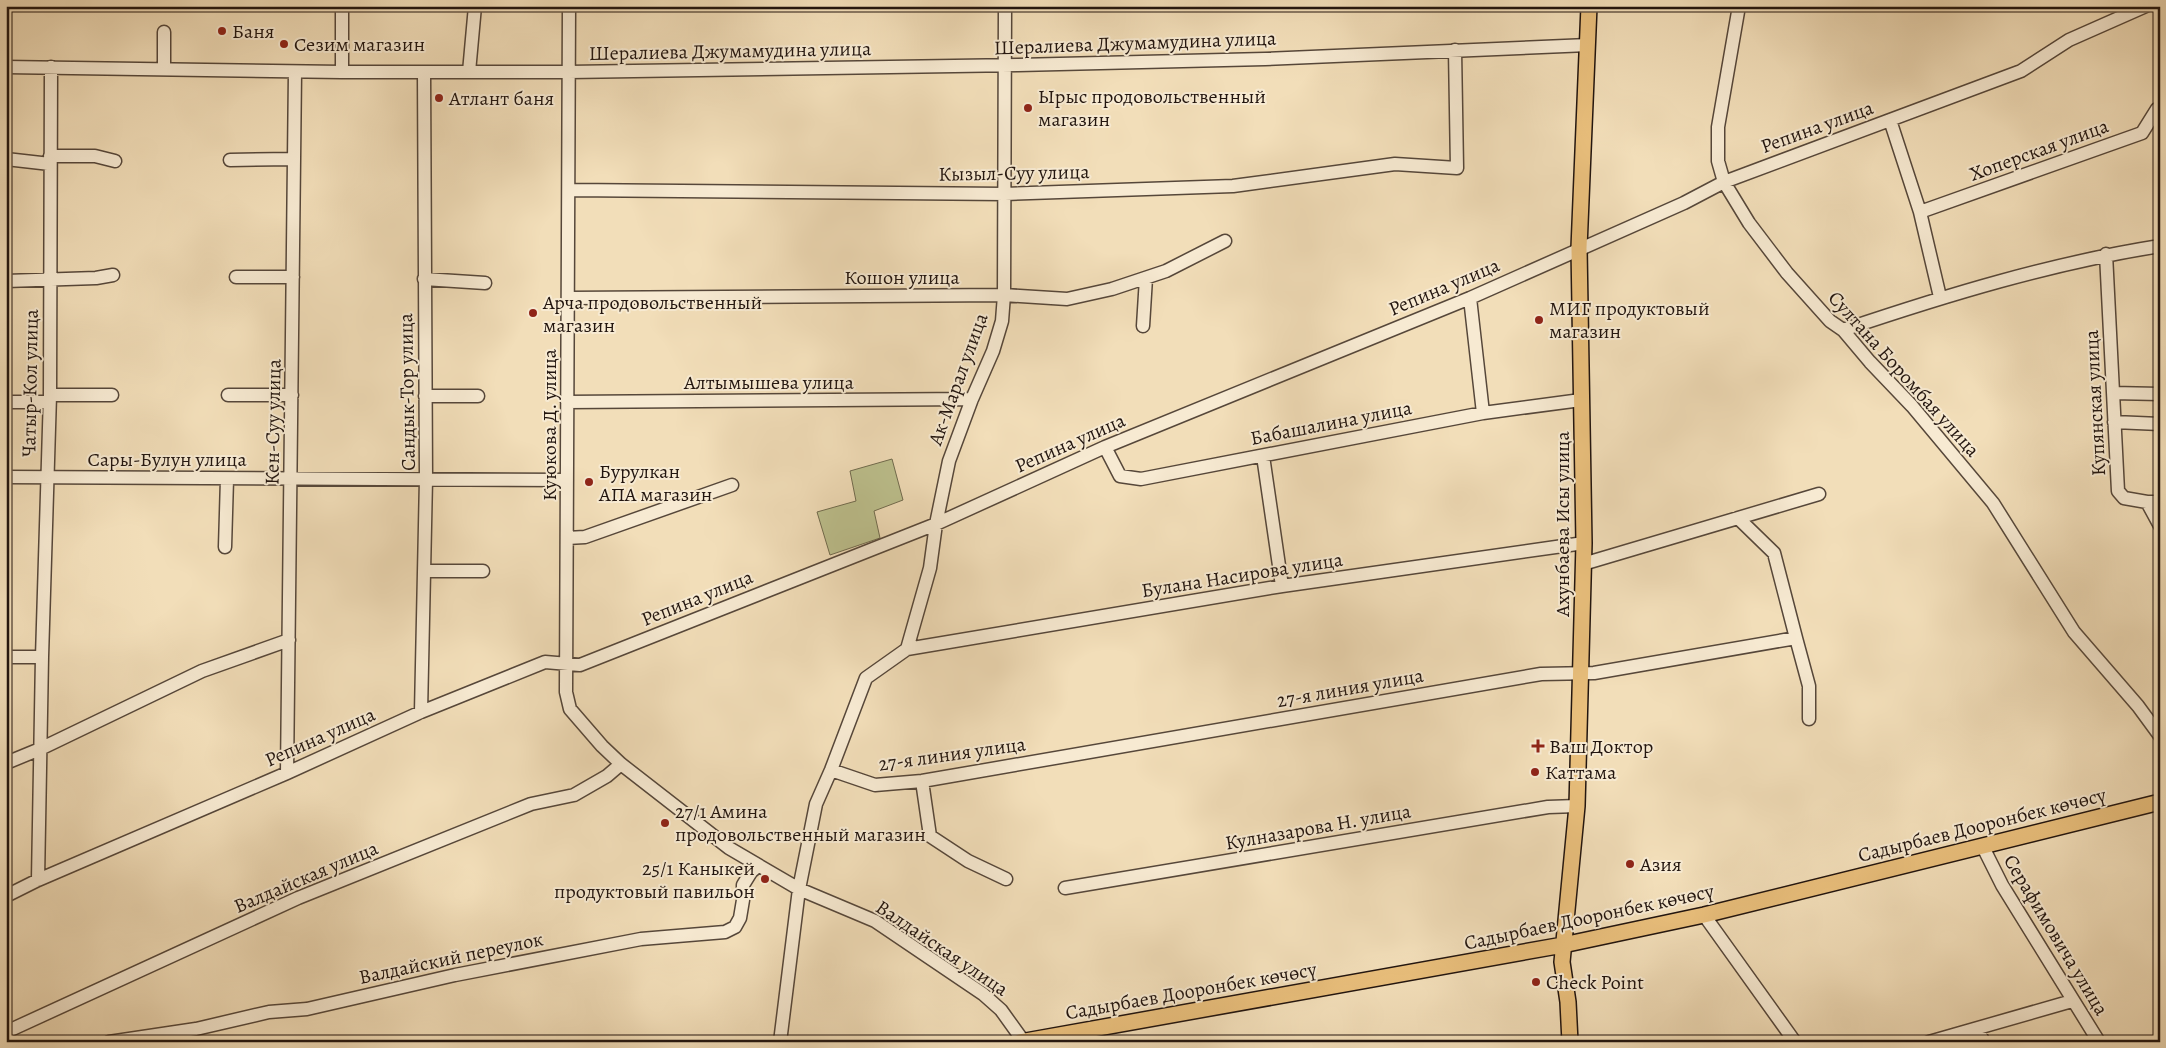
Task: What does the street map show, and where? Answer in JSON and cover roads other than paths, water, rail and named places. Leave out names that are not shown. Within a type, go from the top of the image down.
[{"type":"main road","name":"Ахунбаева Исы улица","points":[[1570,1042],[1568,1002],[1562,962],[1577,806],[1584,543],[1579,248],[1588,6]]},
{"type":"main road","name":"Садырбаев Дооронбек көчөсү","points":[[1022,1042],[1563,945],[1704,915],[2160,802]]},
{"type":"street","points":[[342,6],[342,72]]},
{"type":"street","points":[[469,72],[475,6]]},
{"type":"street","name":"Куюкова Д. улица","points":[[567,665],[567,402],[570,190],[569,6]]},
{"type":"street","name":"Ак-Марал улица","points":[[936,524],[949,461],[972,399],[993,351],[1002,321],[1005,194],[1005,6]]},
{"type":"street","name":"Султана Боромбая улица","points":[[1739,6],[1718,127],[1718,161],[1724,182],[1749,223],[1787,273],[1830,321],[1843,330],[1951,451],[1992,503],[2074,632],[2138,706],[2160,736]]},
{"type":"street","name":"Репина улица","points":[[6,896],[38,880],[287,773],[421,712],[545,662],[580,665],[936,524],[1106,447],[1470,298],[1684,203],[1724,182],[2021,71],[2069,40],[2146,6]]},
{"type":"street","points":[[164,32],[164,69]]},
{"type":"street","name":"Шералиева Джумамудина улица","points":[[6,67],[51,66],[295,72],[569,72],[1006,65],[1265,58],[1588,45]]},
{"type":"street","name":"Кызыл-Суу улица","points":[[570,190],[1005,194],[1232,186],[1396,164],[1457,168],[1455,50]]},
{"type":"street","name":"Чатыр-Кол улица","points":[[38,880],[49,398],[51,66]]},
{"type":"street","name":"Кен-Суу улица","points":[[287,773],[295,72]]},
{"type":"street","name":"Сандык-Тор улица","points":[[421,712],[426,480],[424,72]]},
{"type":"street","name":"Хоперская улица","points":[[1920,212],[2142,133],[2158,109],[2160,109]]},
{"type":"street","points":[[1890,120],[1920,212],[1940,297]]},
{"type":"street","points":[[6,159],[50,160],[95,156],[114,161]]},
{"type":"street","points":[[230,160],[293,159]]},
{"type":"street","name":"Кошон улица","points":[[569,298],[1004,296],[1067,299],[1112,289],[1166,271],[1225,241]]},
{"type":"street","points":[[1843,330],[1940,297],[2106,254],[2160,246]]},
{"type":"street","name":"Купянская улица","points":[[2106,254],[2118,491],[2124,498],[2153,502],[2160,526]]},
{"type":"street","points":[[6,281],[96,278],[113,275]]},
{"type":"street","points":[[236,277],[293,277]]},
{"type":"street","points":[[1143,326],[1146,278]]},
{"type":"street","points":[[424,279],[485,283]]},
{"type":"street","points":[[1470,298],[1482,413]]},
{"type":"street","points":[[2113,393],[2160,394]]},
{"type":"street","points":[[6,402],[112,395]]},
{"type":"street","points":[[228,395],[292,395]]},
{"type":"street","points":[[425,396],[478,396]]},
{"type":"street","name":"Алтымышева улица","points":[[567,402],[972,399]]},
{"type":"street","name":"Бабашалина улица","points":[[1106,447],[1120,476],[1141,480],[1482,413],[1582,400]]},
{"type":"street","points":[[2114,422],[2160,424]]},
{"type":"street","points":[[1263,456],[1282,586]]},
{"type":"street","name":"Сары-Булун улица","points":[[6,477],[567,480]]},
{"type":"street","points":[[226,547],[227,479]]},
{"type":"street","points":[[567,538],[585,537],[732,485]]},
{"type":"street","points":[[1583,564],[1678,534],[1819,494]]},
{"type":"street","points":[[1738,518],[1774,553],[1808,686],[1809,719]]},
{"type":"street","points":[[780,1042],[800,889],[816,804],[866,678],[907,650],[930,568],[936,524]]},
{"type":"street","name":"Булана Насирова улица","points":[[907,650],[1282,586],[1584,543]]},
{"type":"street","points":[[424,571],[483,571]]},
{"type":"street","name":"27-я линия улица","points":[[831,770],[875,785],[922,781],[1541,674],[1594,673],[1796,638]]},
{"type":"street","points":[[6,763],[40,749],[202,671],[290,640]]},
{"type":"street","points":[[6,657],[42,657]]},
{"type":"street","name":"Валдайская улица","points":[[567,665],[566,692],[570,709],[580,723],[622,764],[729,848],[800,889],[875,920],[975,988],[1001,1010],[1022,1042]]},
{"type":"street","name":"Валдайская улица","points":[[6,1032],[307,895],[531,804],[574,796],[622,764]]},
{"type":"street","points":[[922,781],[930,836],[968,860],[1006,879]]},
{"type":"street","name":"Кулназарова Н. улица","points":[[1066,888],[1548,807],[1577,806]]},
{"type":"street","name":"Серафимовича улица","points":[[1983,847],[2002,885],[2099,1042]]},
{"type":"street","name":"Валдайский переулок","points":[[109,1042],[196,1029],[268,1012],[307,1008],[455,975],[632,941],[725,932],[735,927],[740,918],[743,885],[751,872],[758,866]]},
{"type":"street","points":[[1704,915],[1795,1042]]},
{"type":"street","points":[[1929,1042],[2072,1001]]},
{"type":"street","points":[[1977,1029],[1984,1042]]},
{"type":"place","name":"Баня","points":[[222,31]]},
{"type":"place","name":"Сезим магазин","points":[[284,44]]},
{"type":"place","name":"Атлант баня","points":[[439,98]]},
{"type":"place","name":"Ырыс продовольственный магазин","points":[[1028,108]]},
{"type":"place","name":"Арча продовольственный магазин","points":[[533,313]]},
{"type":"place","name":"МИГ продуктовый магазин","points":[[1539,320]]},
{"type":"place","name":"Бурулкан АПА магазин","points":[[589,482]]},
{"type":"place","name":"Ваш Доктор","points":[[1538,746]]},
{"type":"place","name":"Каттама","points":[[1535,772]]},
{"type":"place","name":"27/1 Амина продовольственный магазин","points":[[665,823]]},
{"type":"place","name":"Азия","points":[[1630,864]]},
{"type":"place","name":"25/1 Каныкей продуктовый павильон","points":[[765,879]]},
{"type":"place","name":"Check Point","points":[[1536,982]]}]
